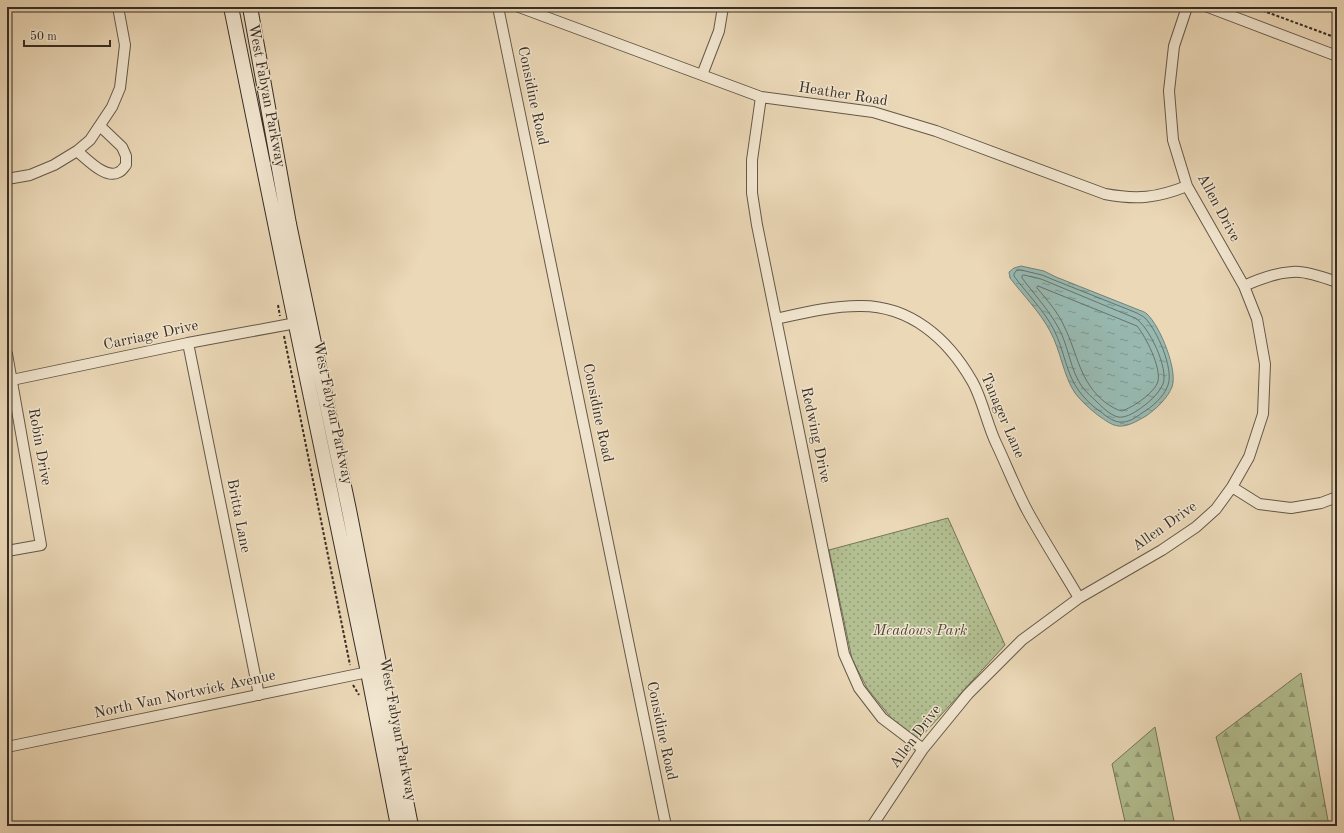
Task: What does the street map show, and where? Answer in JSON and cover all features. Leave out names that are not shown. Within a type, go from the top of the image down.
[{"type":"main road","name":"West Fabyan Parkway","points":[[231,7],[368,672],[398,826]]},
{"type":"main road","name":"West Fabyan Parkway","points":[[250,7],[289,224],[349,510],[411,826]]},
{"type":"street","points":[[7,179],[30,175],[54,165],[78,151],[90,140],[100,126],[112,107],[120,88],[126,45],[118,7]]},
{"type":"street","name":"Considine Road","points":[[498,7],[666,826]]},
{"type":"street","name":"Heather Road","points":[[519,7],[761,96],[873,112],[936,131],[1105,194],[1121,197],[1154,197],[1170,193],[1187,186]]},
{"type":"street","points":[[702,74],[719,31],[723,7]]},
{"type":"street","name":"Allen Drive","points":[[872,826],[923,749],[968,694],[1022,640],[1079,598],[1162,550],[1196,527],[1216,508],[1232,487],[1249,456],[1263,414],[1265,364],[1257,319],[1244,286],[1187,186],[1173,140],[1169,91],[1174,46],[1187,7]]},
{"type":"street","points":[[1208,7],[1337,56]]},
{"type":"street","name":"Redwing Drive","points":[[761,96],[752,160],[752,193],[756,226],[844,654],[860,688],[882,718],[923,749]]},
{"type":"street","points":[[78,151],[100,170],[110,174],[119,172],[126,165],[126,156],[122,147],[100,126]]},
{"type":"street","points":[[1244,286],[1263,278],[1293,271],[1323,277],[1337,282]]},
{"type":"street","name":"Tanager Lane","points":[[776,319],[818,310],[859,306],[880,307],[899,313],[918,322],[935,334],[953,352],[973,382],[995,440],[1028,511],[1079,598]]},
{"type":"street","name":"Carriage Drive","points":[[12,380],[188,343],[296,323]]},
{"type":"street","name":"Britta Lane","points":[[188,343],[259,695]]},
{"type":"street","name":"Robin Drive","points":[[7,354],[41,545],[7,552]]},
{"type":"street","points":[[1232,487],[1259,504],[1291,508],[1321,503],[1337,497]]},
{"type":"street","name":"North Van Nortwick Avenue","points":[[7,747],[368,672]]},
{"type":"path","points":[[1253,7],[1337,38]]},
{"type":"green space","name":"Meadows Park","points":[[948,518],[1005,645],[919,739],[892,719],[867,688],[852,659],[829,550]]},
{"type":"green space","points":[[1301,673],[1329,826],[1242,826],[1216,737]]},
{"type":"green space","points":[[1155,727],[1175,826],[1126,826],[1112,764]]},
{"type":"water","points":[[1021,266],[1044,271],[1147,314],[1157,328],[1167,349],[1173,379],[1172,387],[1167,396],[1154,410],[1132,423],[1122,426],[1108,422],[1096,414],[1083,402],[1071,386],[1054,339],[1046,324],[1010,278],[1009,272],[1014,268]]}]
